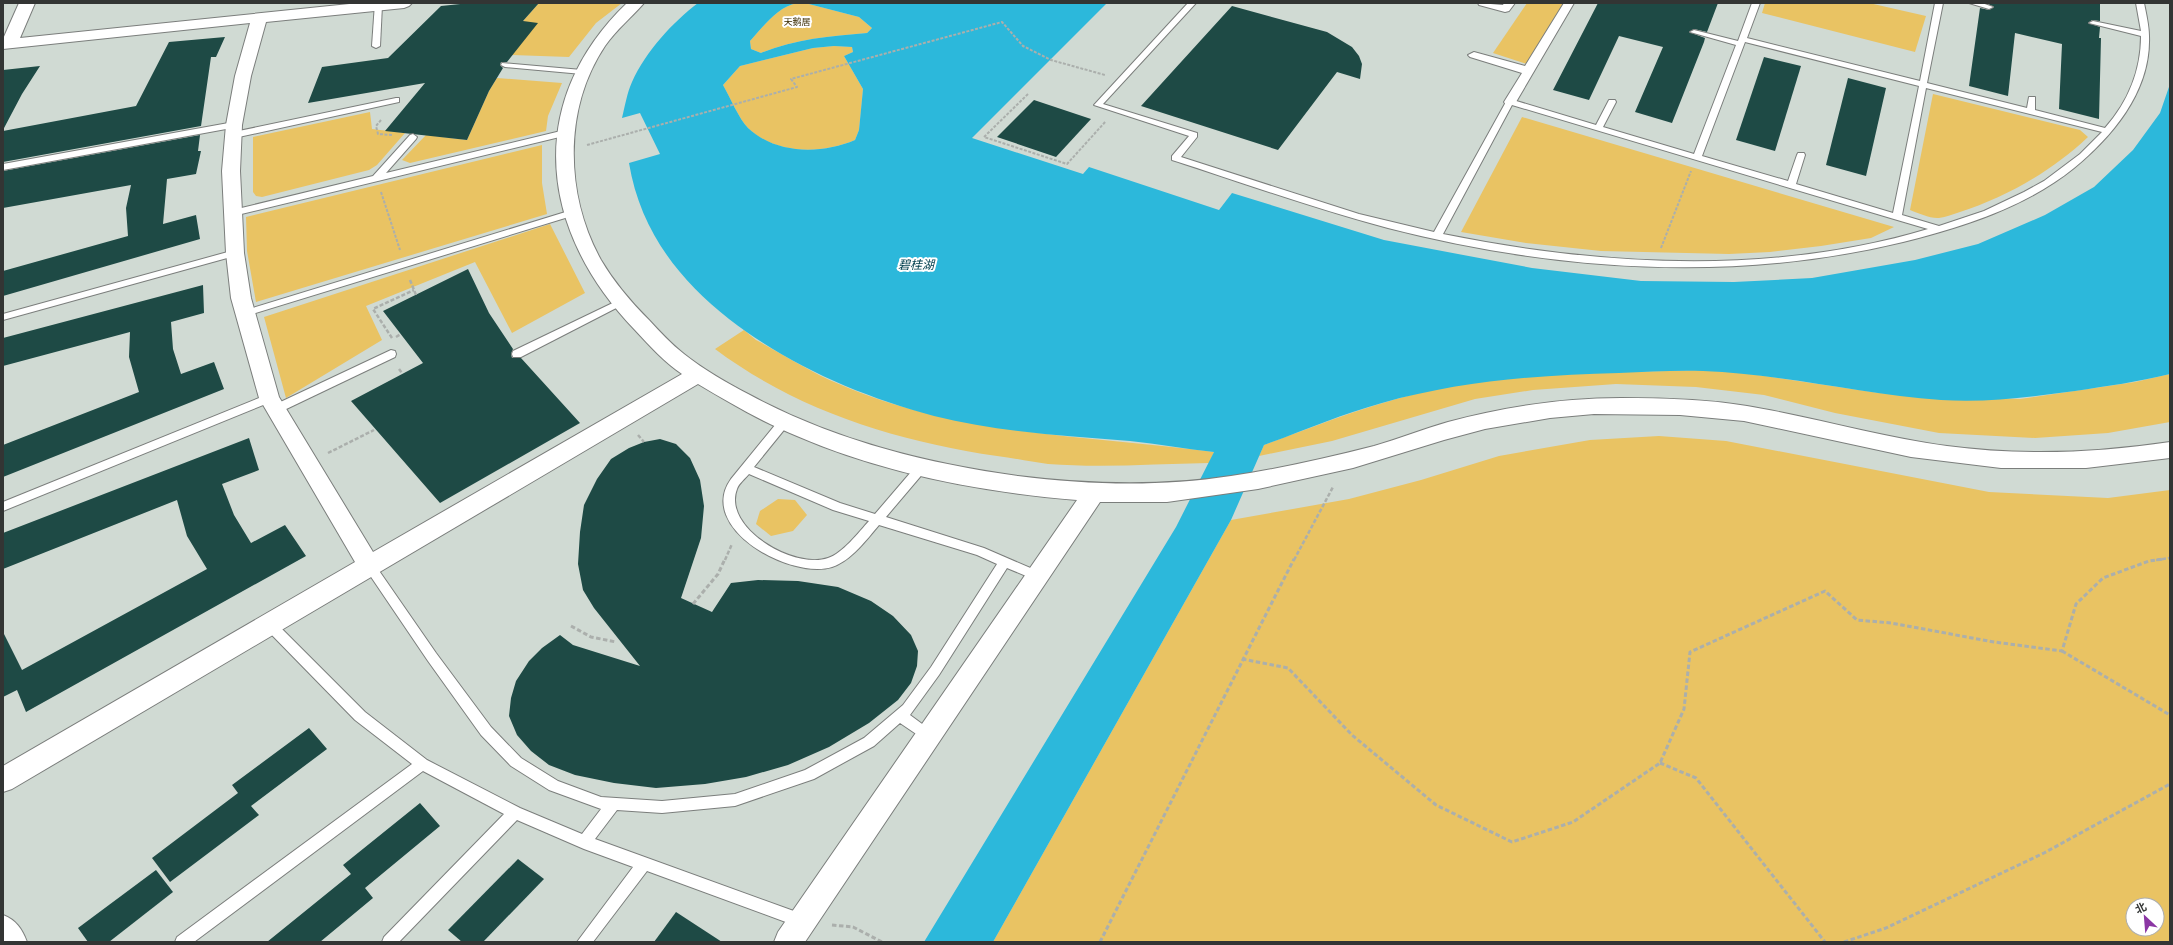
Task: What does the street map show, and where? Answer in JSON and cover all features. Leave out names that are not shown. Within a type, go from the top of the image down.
[{"type":"street","points":[[6,44],[27,3]]},
{"type":"street","points":[[6,44],[379,4],[404,3]]},
{"type":"street","points":[[636,3],[621,16],[599,40],[582,72],[565,127],[569,199],[576,228],[596,270],[621,302],[678,361],[766,414],[837,445],[921,468],[998,482],[1094,493],[1179,492],[1260,480],[1376,453],[1444,432],[1503,418],[1557,409],[1611,406],[1684,407],[1746,414],[1895,445],[1947,454],[1998,459],[2051,461],[2090,459],[2170,450]]},
{"type":"street","points":[[1483,3],[1505,9],[1510,3]]},
{"type":"street","points":[[1510,102],[1569,3]]},
{"type":"street","points":[[260,17],[243,76],[234,130],[231,171],[235,253],[241,298],[273,404],[369,565]]},
{"type":"street","points":[[1474,54],[1529,71]]},
{"type":"street","points":[[3,780],[698,374]]},
{"type":"street","points":[[788,942],[1094,493]]},
{"type":"street","points":[[3,929],[13,942]]},
{"type":"lane","points":[[1192,3],[1098,105],[1194,135],[1175,158],[1342,211],[1437,236],[1537,254],[1655,262],[1758,263],[1888,244],[1939,229],[2016,201],[2063,174],[2095,145],[2107,131],[2131,96],[2144,66],[2146,34],[2140,3]]},
{"type":"lane","points":[[1696,157],[1756,3]]},
{"type":"lane","points":[[1897,217],[1939,3]]},
{"type":"lane","points":[[1973,3],[1989,6]]},
{"type":"lane","points":[[376,46],[379,4]]},
{"type":"lane","points":[[2093,23],[2146,34]]},
{"type":"lane","points":[[1694,32],[1742,41],[1923,84],[2107,131]]},
{"type":"lane","points":[[505,65],[582,72]]},
{"type":"lane","points":[[2031,112],[2032,99]]},
{"type":"lane","points":[[3,167],[234,130],[396,100]]},
{"type":"lane","points":[[1437,236],[1510,102],[1939,229]]},
{"type":"lane","points":[[1598,128],[1612,102]]},
{"type":"lane","points":[[376,179],[413,137]]},
{"type":"lane","points":[[233,213],[376,179],[565,142]]},
{"type":"lane","points":[[1791,185],[1801,155]]},
{"type":"lane","points":[[246,314],[572,213]]},
{"type":"lane","points":[[3,317],[235,253]]},
{"type":"lane","points":[[517,354],[621,302]]},
{"type":"lane","points":[[3,507],[273,404],[390,354]]},
{"type":"lane","points":[[784,422],[731,489],[729,508],[738,525],[760,545],[785,559],[816,566],[831,562],[847,551],[921,468]]},
{"type":"lane","points":[[747,469],[837,507],[939,537],[1005,561],[1038,576]]},
{"type":"lane","points":[[369,565],[432,657],[486,731],[516,762],[554,786],[601,802],[662,808],[735,800],[809,775],[869,742],[908,709],[936,671],[1005,561]]},
{"type":"lane","points":[[269,624],[360,716],[422,764],[515,813],[584,842],[643,865],[802,921]]},
{"type":"lane","points":[[900,716],[928,736]]},
{"type":"lane","points":[[182,942],[422,764]]},
{"type":"lane","points":[[584,842],[614,804]]},
{"type":"lane","points":[[389,942],[515,813]]},
{"type":"lane","points":[[584,942],[643,865]]},
{"type":"path","points":[[565,142],[797,87],[791,79],[1002,22],[1023,46],[1051,60],[1121,80]]},
{"type":"path","points":[[1028,94],[984,137],[1066,164],[1098,131]]},
{"type":"path","points":[[396,100],[376,126],[378,134],[413,137]]},
{"type":"path","points":[[1655,262],[1696,157]]},
{"type":"path","points":[[376,179],[405,264]]},
{"type":"path","points":[[401,334],[393,339],[373,308],[414,290]]},
{"type":"path","points":[[308,462],[374,430]]},
{"type":"path","points":[[1100,942],[1242,659],[1333,486]]},
{"type":"path","points":[[693,604],[711,583],[730,552],[738,525]]},
{"type":"path","points":[[2062,651],[2076,604],[2103,578],[2149,561],[2170,558]]},
{"type":"path","points":[[1242,659],[1288,668],[1352,735],[1436,805],[1512,842],[1573,822],[1660,763],[1684,709],[1690,652],[1825,591],[1857,620],[1892,623],[1994,642],[2062,651],[2170,715]]},
{"type":"path","points":[[571,626],[591,637],[616,642]]},
{"type":"path","points":[[1660,763],[1696,778],[1824,942]]},
{"type":"path","points":[[1844,942],[1886,928],[2044,853],[2170,784]]},
{"type":"path","points":[[802,921],[853,927],[882,942]]},
{"type":"shaded area","points":[[3,3],[2170,3],[2170,941],[3,942]]},
{"type":"green space","points":[[539,3],[622,3],[596,23],[569,57],[512,55],[523,21]]},
{"type":"green space","name":"天鹅居","points":[[797,3],[805,3],[859,17],[872,28],[867,33],[800,41],[761,53],[751,49],[750,41],[771,18],[783,9]]},
{"type":"green space","points":[[1527,3],[1565,3],[1527,64],[1493,53]]},
{"type":"green space","points":[[1765,3],[1869,3],[1926,16],[1915,52],[1762,13]]},
{"type":"green space","points":[[834,46],[852,47],[853,52],[844,56],[863,89],[859,130],[855,140],[828,148],[800,149],[772,143],[759,137],[748,128],[738,114],[723,85],[740,66],[813,48]]},
{"type":"green space","points":[[497,78],[562,83],[548,116],[546,131],[410,163],[402,160],[426,135],[467,140],[489,91]]},
{"type":"green space","points":[[1933,94],[2080,130],[2088,137],[2044,172],[2012,191],[1978,206],[1950,215],[1939,218],[1928,217],[1910,210]]},
{"type":"green space","points":[[370,112],[372,129],[405,133],[377,165],[369,170],[262,197],[256,196],[253,192],[253,137]]},
{"type":"green space","points":[[1522,117],[1894,227],[1871,238],[1770,252],[1729,254],[1601,251],[1526,243],[1461,232]]},
{"type":"green space","points":[[542,145],[542,183],[547,214],[256,302],[247,251],[246,217]]},
{"type":"green space","points":[[550,224],[585,293],[512,333],[475,262],[366,306],[382,340],[286,398],[264,317]]},
{"type":"green space","points":[[744,330],[756,340],[839,384],[884,401],[929,414],[976,424],[1024,431],[1214,452],[1209,463],[1108,466],[1068,465],[1035,462],[959,450],[922,442],[849,420],[814,406],[780,390],[747,371],[715,349]]},
{"type":"green space","points":[[1700,370],[1744,373],[1879,393],[2020,399],[2135,382],[2170,374],[2170,422],[2108,433],[2035,438],[1939,433],[1835,413],[1764,395],[1696,387],[1616,384],[1533,390],[1475,399],[1332,441],[1259,456],[1264,445],[1371,406],[1437,389],[1470,383],[1535,376]]},
{"type":"green space","points":[[1659,436],[1726,441],[1989,492],[2108,498],[2170,490],[2170,942],[993,942],[1231,520],[1349,499],[1421,480],[1499,456],[1590,440]]},
{"type":"green space","points":[[778,499],[795,500],[807,515],[793,531],[771,536],[756,524],[760,511]]},
{"type":"water","name":"碧桂湖","points":[[698,3],[797,3],[790,5],[777,13],[750,41],[751,49],[761,53],[800,41],[867,33],[872,28],[859,17],[805,3],[1107,3],[972,138],[1083,174],[1089,167],[1219,210],[1232,193],[1384,240],[1532,268],[1641,281],[1734,282],[1812,278],[1915,260],[1978,244],[2045,215],[2094,187],[2133,150],[2160,113],[2170,84],[2170,374],[2134,382],[2075,391],[1975,401],[1911,397],[1763,376],[1703,371],[1559,375],[1470,384],[1411,395],[1352,412],[1264,445],[1231,520],[993,942],[924,942],[1176,527],[1214,452],[1130,441],[1007,430],[934,416],[879,399],[827,378],[776,351],[729,319],[693,287],[677,269],[652,231],[634,187],[629,163],[660,154],[640,113],[622,118],[630,86],[645,59],[660,38]],"holes":[[[834,46],[852,47],[853,52],[844,56],[863,89],[859,130],[855,140],[842,145],[828,148],[800,149],[772,143],[760,137],[745,124],[723,85],[740,66],[813,48]]]},
{"type":"building","points":[[470,3],[539,3],[523,21],[538,23],[507,62],[501,62],[500,65],[503,68],[489,91],[467,140],[385,131],[425,83],[308,103],[322,67],[388,58],[441,6]]},
{"type":"building","points":[[1598,3],[1718,3],[1707,32],[1694,29],[1689,32],[1705,38],[1672,123],[1635,112],[1663,47],[1619,36],[1589,100],[1553,90]]},
{"type":"building","points":[[1986,3],[2100,3],[2100,21],[2092,20],[2088,23],[2100,27],[2099,119],[2059,109],[2062,44],[2015,33],[2008,96],[1969,86],[1980,8],[1989,10],[1994,7]]},
{"type":"building","points":[[1232,6],[1327,32],[1352,47],[1359,56],[1362,64],[1360,79],[1337,72],[1278,150],[1141,106]]},
{"type":"building","points":[[225,37],[216,57],[211,57],[201,126],[3,162],[3,131],[136,106],[169,42]]},
{"type":"building","points":[[1764,57],[1801,66],[1775,151],[1736,140]]},
{"type":"building","points":[[40,66],[22,94],[3,130],[3,70]]},
{"type":"building","points":[[1848,78],[1886,88],[1866,176],[1826,165]]},
{"type":"building","points":[[1034,100],[1091,119],[1056,157],[997,137]]},
{"type":"building","points":[[200,135],[198,151],[201,151],[196,174],[167,179],[163,224],[196,215],[200,239],[3,296],[3,271],[128,236],[126,208],[131,185],[3,208],[3,171]]},
{"type":"building","points":[[468,269],[489,313],[513,349],[511,354],[512,358],[521,358],[580,423],[440,503],[351,401],[423,363],[383,311]]},
{"type":"building","points":[[203,285],[204,313],[171,322],[173,349],[181,374],[214,362],[224,389],[3,477],[3,445],[139,392],[129,357],[130,332],[3,366],[3,338]]},
{"type":"building","points":[[249,438],[259,470],[222,484],[234,515],[251,543],[285,525],[306,556],[26,712],[17,690],[3,697],[3,632],[22,670],[207,569],[187,536],[177,500],[3,569],[3,533]]},
{"type":"building","points":[[660,439],[676,444],[690,458],[700,480],[704,506],[701,538],[681,598],[712,612],[731,583],[758,580],[798,581],[838,587],[871,601],[893,616],[911,635],[918,651],[917,666],[911,683],[898,700],[869,723],[829,747],[788,765],[746,777],[705,784],[656,788],[614,783],[575,775],[549,765],[531,751],[517,735],[509,716],[511,698],[516,681],[529,661],[542,648],[560,635],[573,645],[640,666],[594,608],[583,590],[578,564],[580,532],[584,505],[597,479],[611,459],[629,448],[644,442]]},
{"type":"building","points":[[309,728],[327,749],[251,806],[259,815],[170,882],[152,858],[238,793],[232,785]]},
{"type":"building","points":[[420,803],[440,826],[365,888],[373,898],[320,942],[267,942],[351,874],[343,865]]},
{"type":"building","points":[[518,859],[544,879],[483,942],[462,942],[448,930]]},
{"type":"building","points":[[156,870],[173,892],[109,942],[88,942],[78,928]]},
{"type":"building","points":[[676,912],[722,942],[654,942]]}]
